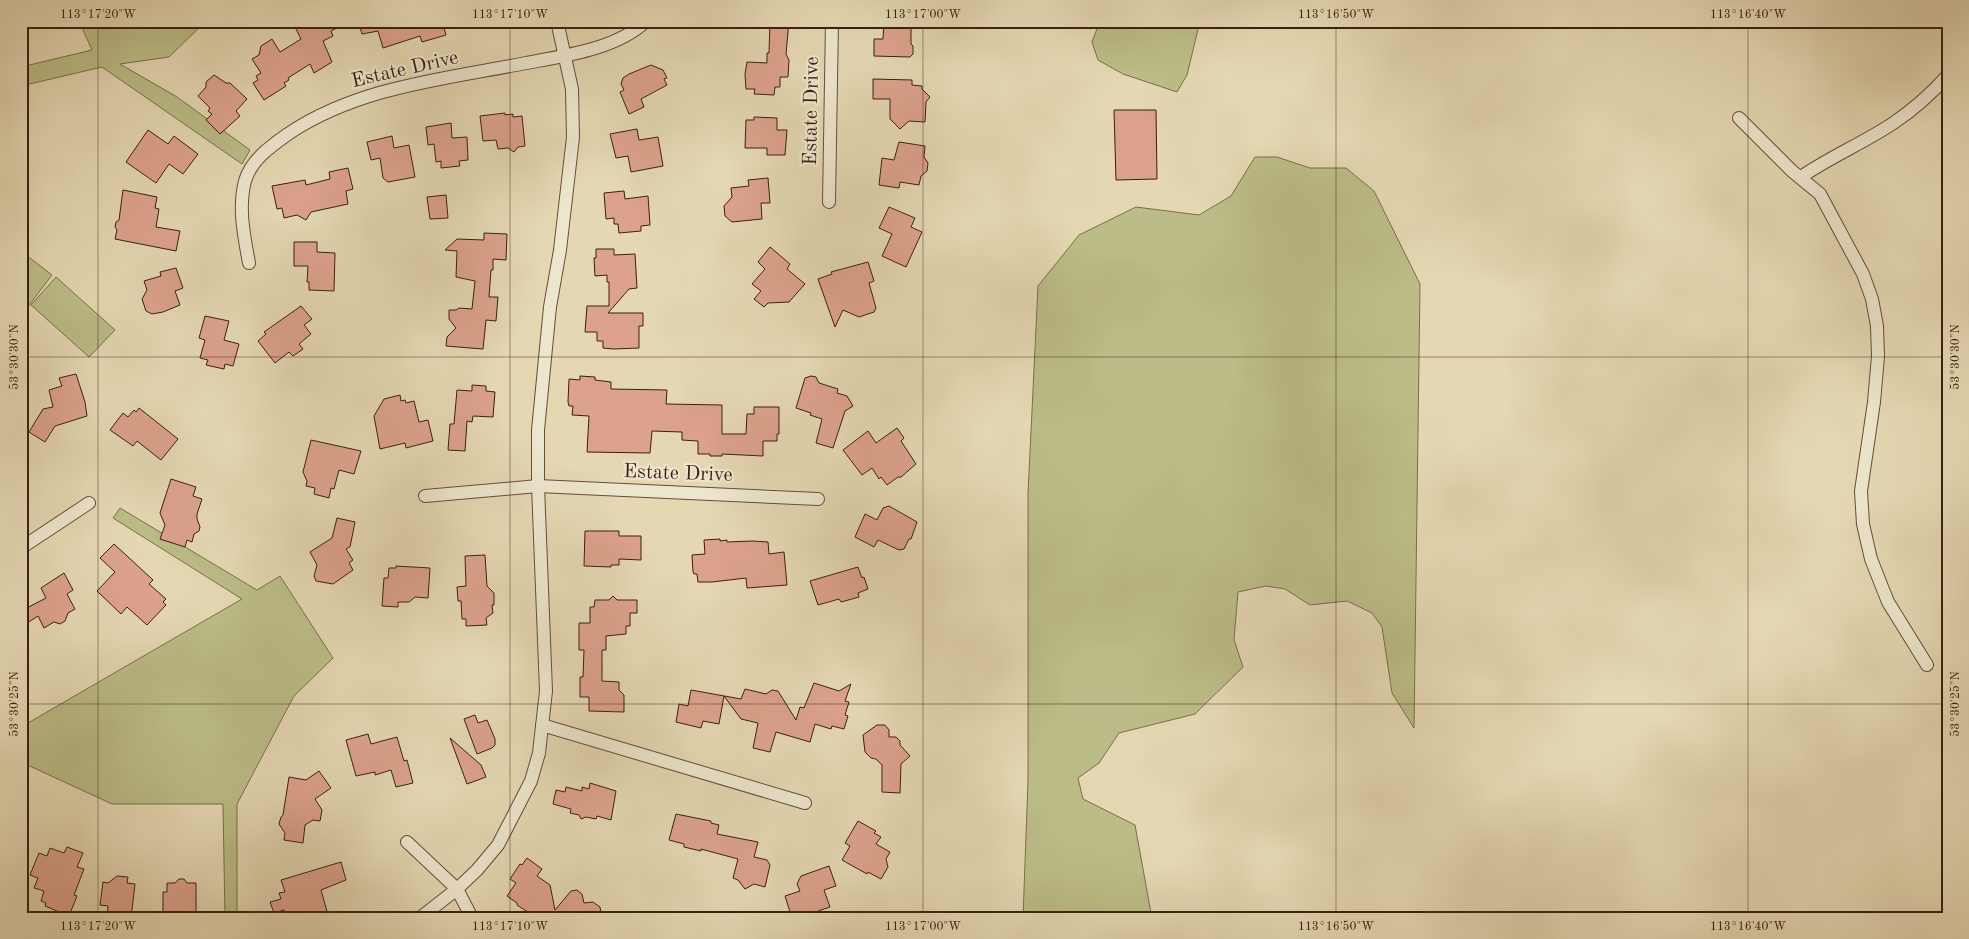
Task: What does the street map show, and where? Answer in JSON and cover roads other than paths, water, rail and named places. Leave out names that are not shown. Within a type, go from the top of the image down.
[{"type":"street","points":[[420,918],[477,870],[498,845],[530,781],[539,753],[546,691],[538,486],[538,430],[572,137],[572,89],[557,21]]},
{"type":"street","name":"Estate Drive","points":[[249,263],[241,221],[245,181],[253,163],[275,143],[308,120],[336,107],[383,91],[564,56],[608,44],[628,34],[646,21]]},
{"type":"street","name":"Estate Drive","points":[[829,202],[832,21]]},
{"type":"street","points":[[1801,177],[1826,160],[1908,113],[1948,75]]},
{"type":"street","points":[[1739,118],[1792,171],[1820,194],[1863,274],[1872,299],[1877,326],[1878,356],[1862,490],[1863,524],[1870,559],[1888,602],[1927,665]]},
{"type":"street","name":"Estate Drive","points":[[425,496],[538,486],[818,498]]},
{"type":"street","points":[[21,548],[89,503]]},
{"type":"street","points":[[542,725],[805,803]]},
{"type":"street","points":[[407,842],[456,889],[472,918]]}]
